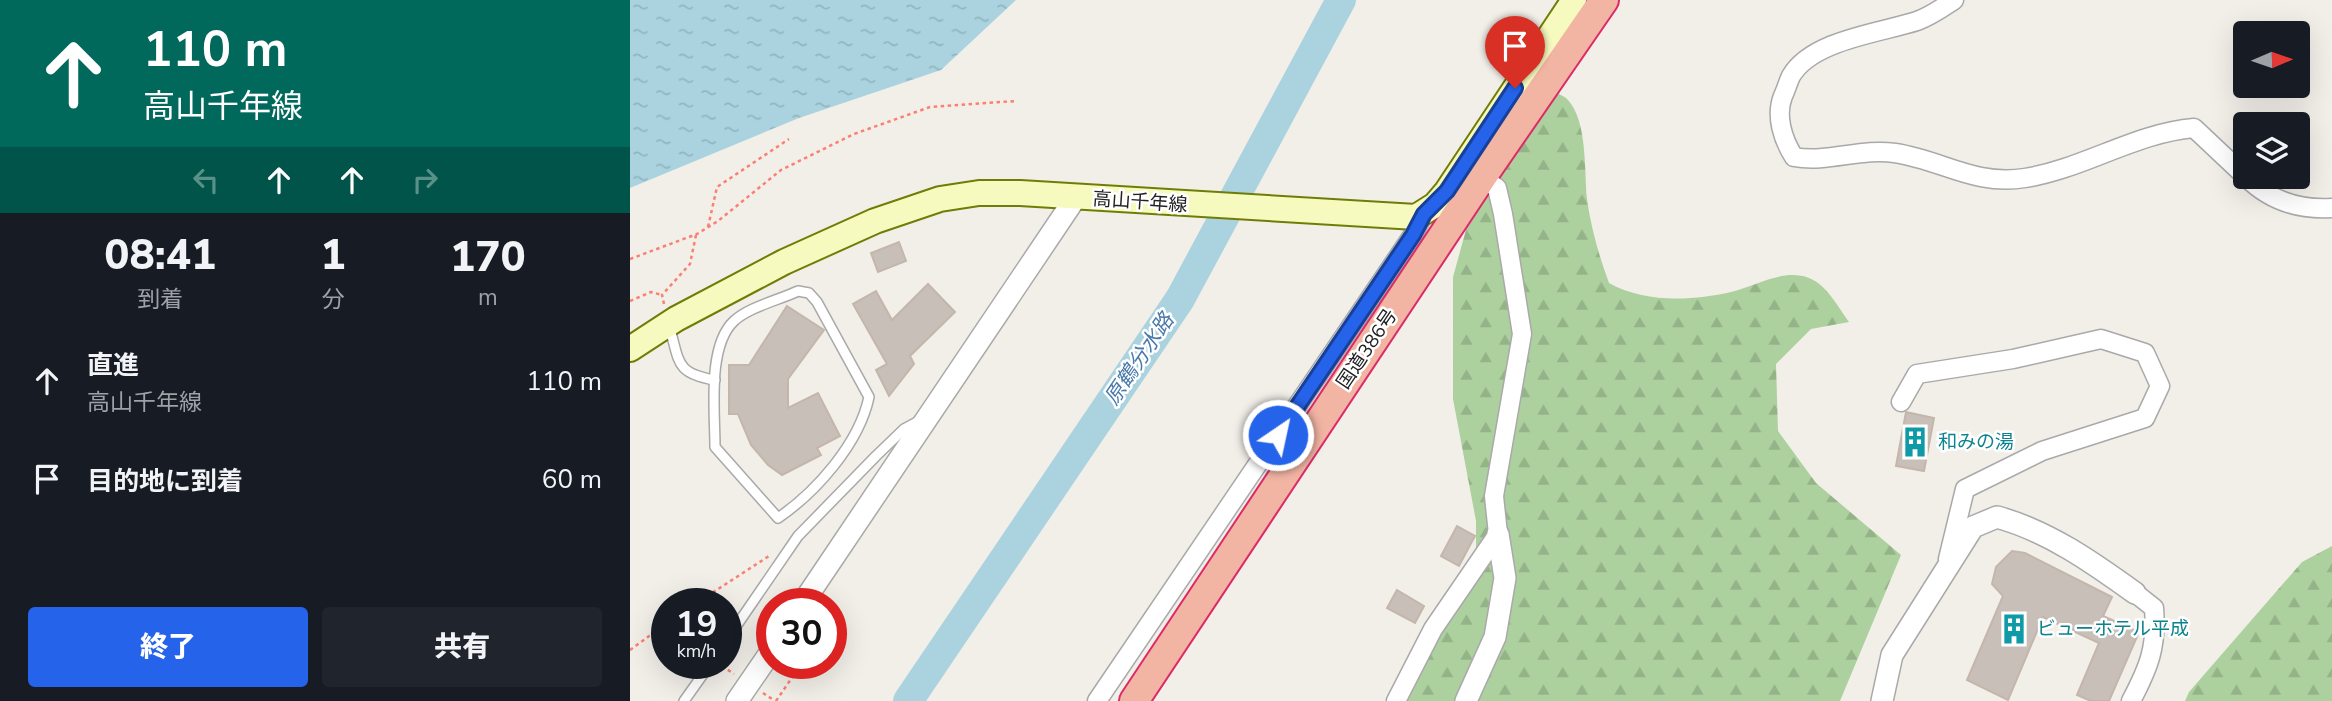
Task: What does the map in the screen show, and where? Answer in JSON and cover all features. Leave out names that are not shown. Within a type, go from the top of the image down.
[{"type":"highway","name":"国道386号","points":[[1134,701],[1482,177],[1604,0]]},
{"type":"main road","points":[[1416,216],[1447,191],[1574,0]]},
{"type":"main road","name":"高山千年線","points":[[630,349],[669,324],[784,262],[914,206],[979,193],[1416,216]]},
{"type":"street","points":[[1954,0],[1917,20],[1836,43],[1809,59],[1792,74],[1781,101],[1780,119],[1784,142],[1794,157],[1810,159],[1852,153],[1895,153],[1964,175],[1996,180],[2027,178],[2168,130],[2194,128],[2233,164]]},
{"type":"street","points":[[1466,701],[1494,637],[1505,578],[1494,496],[1522,334],[1497,188],[1482,177]]},
{"type":"street","points":[[2259,189],[2292,206],[2332,208]]},
{"type":"street","points":[[813,588],[927,416],[1085,198]]},
{"type":"street","points":[[1097,701],[1413,235],[1416,216]]},
{"type":"street","points":[[1901,402],[1917,374],[2013,359],[2101,339],[2145,353],[2160,387],[2145,418],[2042,451],[1965,489],[1946,570]]},
{"type":"street","points":[[1882,701],[1892,655],[1973,527],[1997,517],[2028,526],[2095,565],[2154,608],[2156,636],[2146,675],[2131,701]]},
{"type":"street","points":[[1396,701],[1433,629],[1498,534]]},
{"type":"street","points":[[737,700],[756,673]]},
{"type":"lane","points":[[798,291],[809,293],[817,302],[869,397],[833,468],[800,503],[778,519],[715,447],[715,380],[721,342],[736,319],[798,291]]},
{"type":"lane","points":[[669,324],[680,364],[692,376],[715,380]]},
{"type":"lane","points":[[742,618],[795,542],[904,429],[927,416]]},
{"type":"lane","points":[[684,701],[699,679]]},
{"type":"path","points":[[630,259],[696,234],[781,170],[854,134],[930,107],[1016,101]]},
{"type":"path","points":[[708,227],[717,187],[789,139]]},
{"type":"path","points":[[662,295],[690,264],[696,234]]},
{"type":"path","points":[[630,301],[651,292],[662,295]]},
{"type":"path","points":[[662,295],[669,324]]},
{"type":"path","points":[[721,588],[795,542]]},
{"type":"path","points":[[630,650],[651,635]]},
{"type":"path","points":[[776,701],[791,679]]},
{"type":"green space","points":[[1550,90],[1568,100],[1579,121],[1589,210],[1609,283],[1653,297],[1684,298],[1731,292],[1780,276],[1799,275],[1821,286],[1849,322],[1811,329],[1776,364],[1778,431],[1816,483],[1901,555],[1840,701],[1407,701],[1476,555],[1476,521],[1453,399],[1453,277],[1477,190]]},
{"type":"green space","points":[[2332,546],[2332,701],[2185,701],[2189,692],[2302,562]]},
{"type":"water","points":[[630,0],[1016,0],[941,70],[799,118],[630,188]]},
{"type":"building","points":[[899,242],[906,261],[878,272],[871,253]]},
{"type":"building","points":[[928,284],[955,312],[910,356],[914,364],[889,396],[876,370],[887,364],[853,304],[876,291],[892,320]]},
{"type":"building","points":[[787,306],[824,330],[788,379],[788,408],[818,393],[840,436],[817,448],[821,455],[782,475],[768,465],[751,445],[738,414],[729,414],[729,365],[749,365]]},
{"type":"building","name":"和みの湯","points":[[1906,412],[1934,418],[1924,471],[1896,466]]},
{"type":"building","points":[[1457,526],[1475,536],[1459,566],[1441,556]]},
{"type":"building","name":"ビューホテル平成","points":[[2012,551],[2025,553],[2112,597],[2103,616],[2139,632],[2109,701],[2091,701],[2077,695],[2099,643],[2043,617],[2008,700],[1967,680],[2003,596],[1992,584],[1996,567]]},
{"type":"building","points":[[1397,590],[1424,606],[1415,623],[1387,608]]},
{"type":"waterway","name":"原鶴分水路","points":[[908,701],[1180,299],[1341,0]]},
{"type":"place","name":"和みの湯","points":[[1915,442]]},
{"type":"place","name":"ビューホテル平成","points":[[2014,629]]},
{"type":"route","points":[[1278,435],[1413,235],[1424,214],[1447,191],[1515,88]]}]
